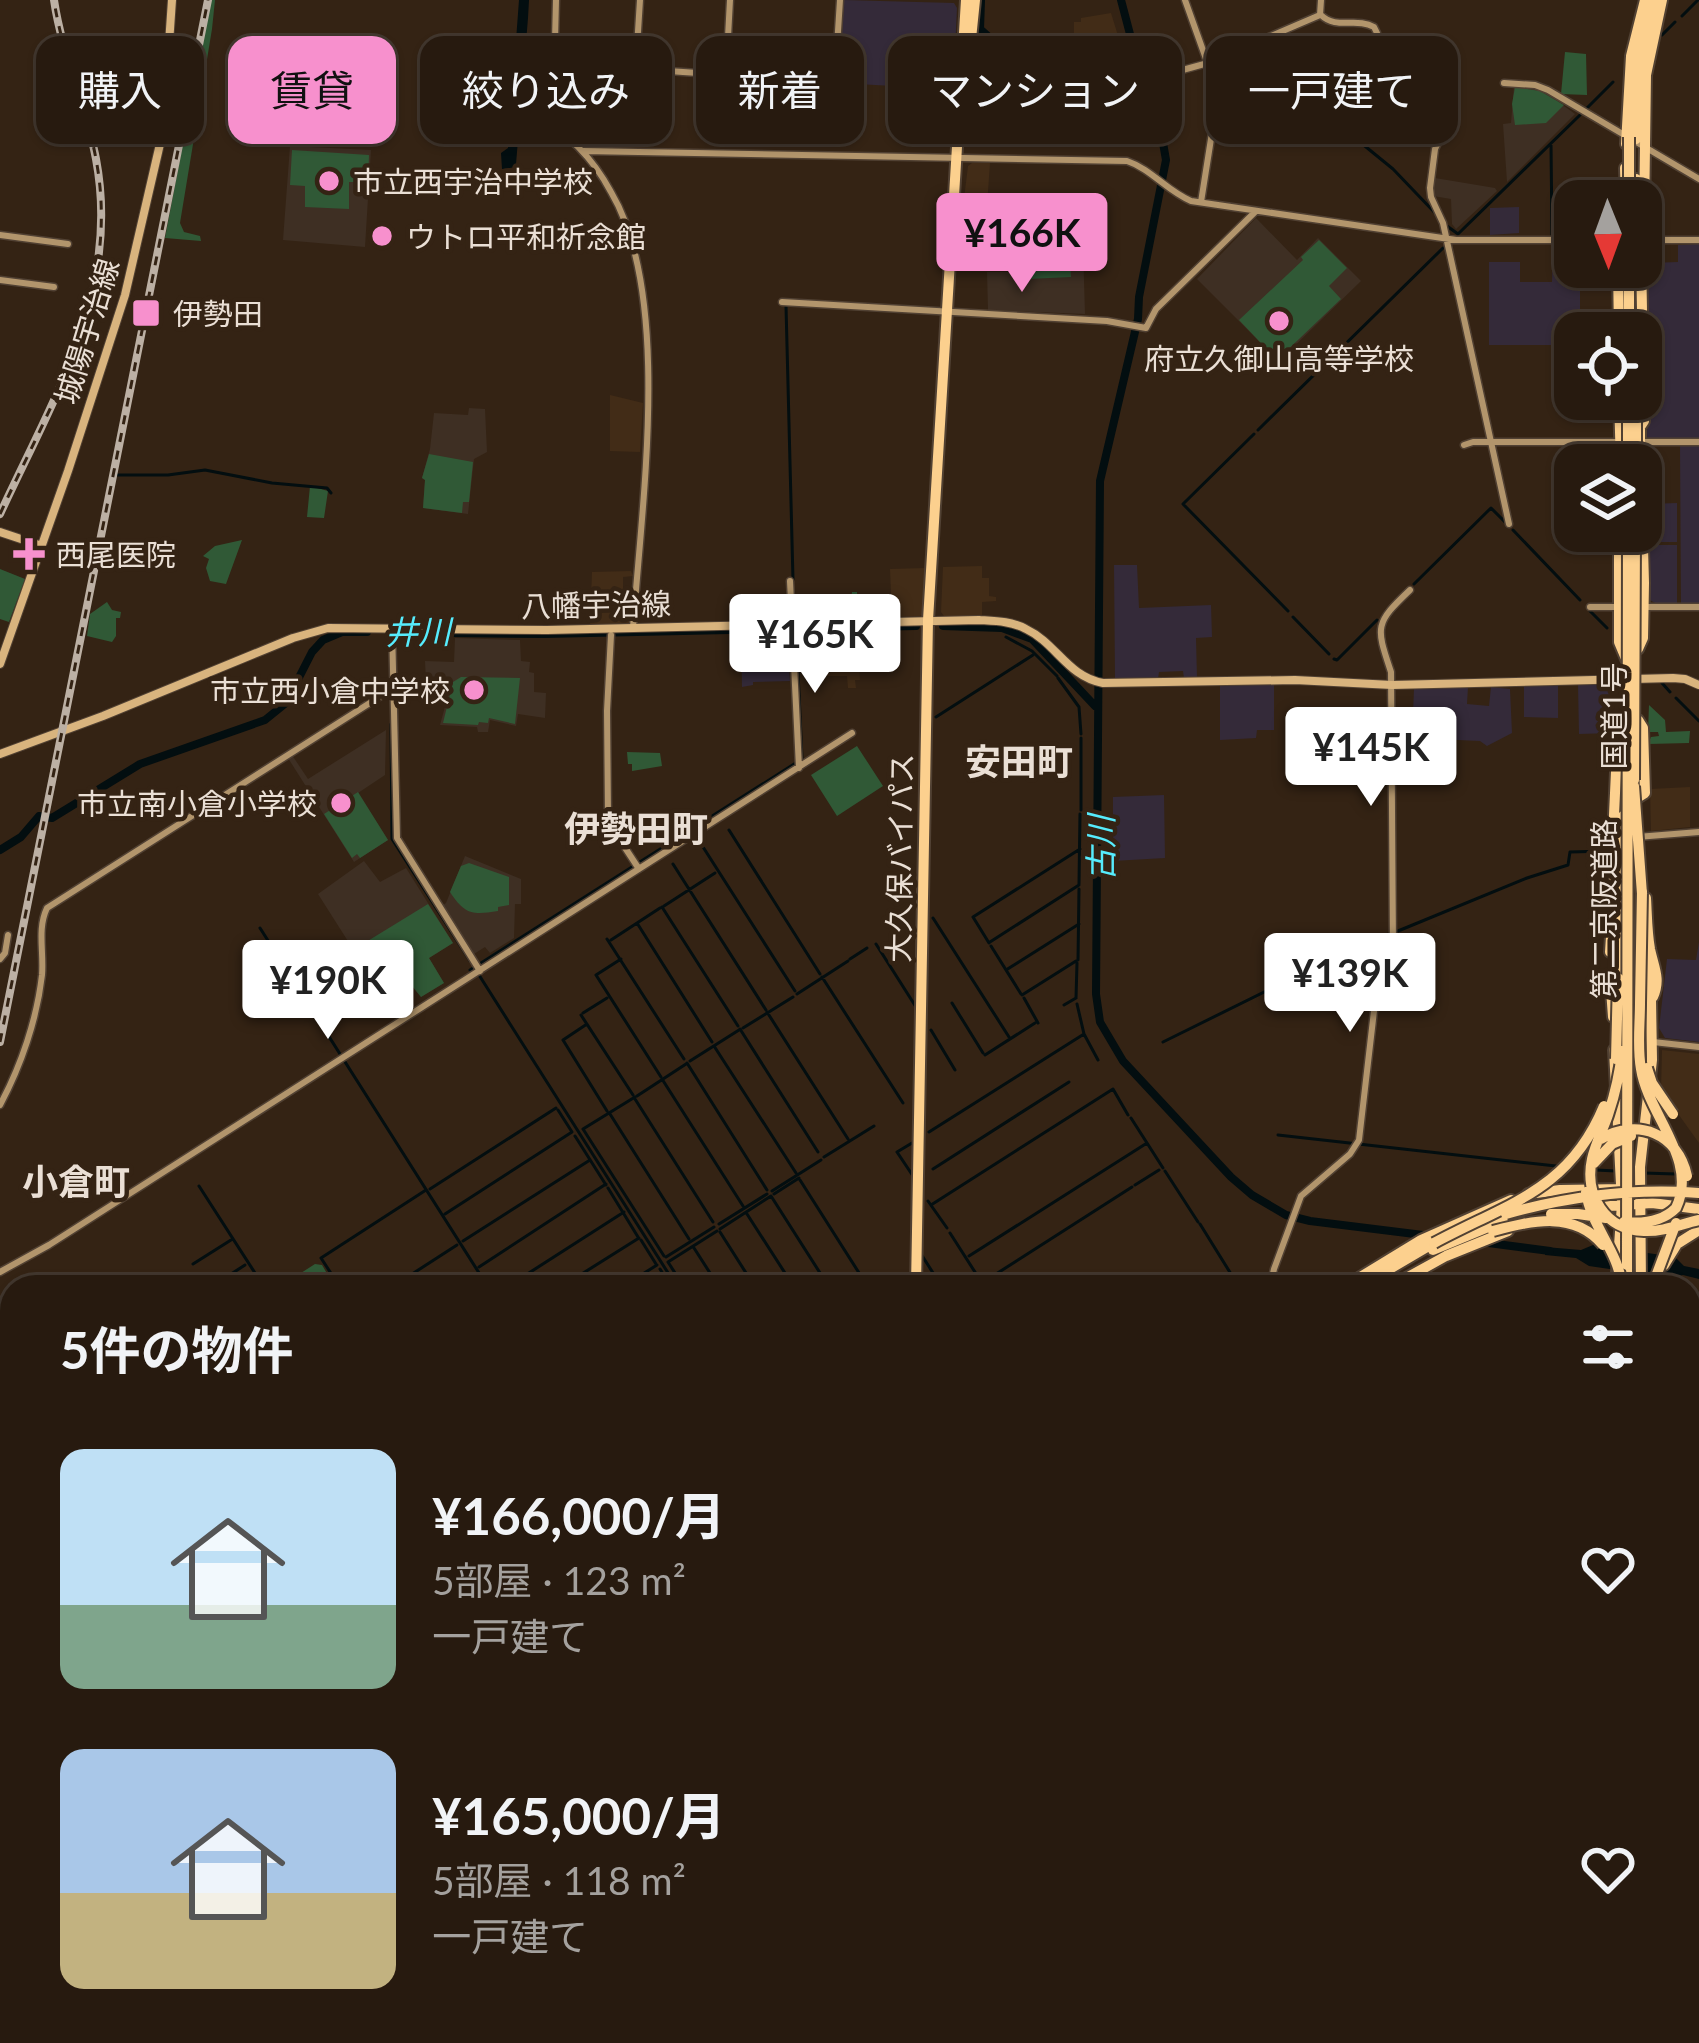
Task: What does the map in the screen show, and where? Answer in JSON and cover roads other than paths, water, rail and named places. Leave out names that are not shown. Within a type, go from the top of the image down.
[{"type":"highway","name":"大久保バイパス","points":[[966,36],[968,0]]},
{"type":"highway","points":[[966,36],[968,0]]},
{"type":"highway","points":[[1647,63],[1651,0]]},
{"type":"highway","points":[[1634,180],[1642,142],[1651,0]]},
{"type":"highway","points":[[1628,180],[1622,68],[1651,0]]},
{"type":"highway","points":[[1630,180],[1632,72],[1639,31],[1651,0]]},
{"type":"highway","points":[[1643,180],[1638,103],[1652,18]]},
{"type":"highway","name":"大久保バイパス","points":[[919,1275],[931,620],[960,144]]},
{"type":"highway","points":[[1631,442],[1644,421],[1632,288]]},
{"type":"highway","points":[[1629,420],[1631,442]]},
{"type":"highway","points":[[1628,552],[1632,607]]},
{"type":"highway","name":"国道1号","points":[[1628,552],[1638,649],[1632,679],[1638,855],[1645,867],[1649,946],[1658,975],[1651,999],[1652,1042]]},
{"type":"highway","name":"第二京阪道路","points":[[1625,1275],[1629,552]]},
{"type":"highway","name":"第二京阪道路","points":[[1625,1275],[1635,792],[1629,552]]},
{"type":"highway","points":[[1632,607],[1643,589],[1639,552]]},
{"type":"highway","points":[[1628,566],[1643,589]]},
{"type":"highway","name":"国道1号","points":[[1632,607],[1619,641],[1632,679]]},
{"type":"highway","points":[[1613,1021],[1611,915],[1618,729],[1632,719]]},
{"type":"highway","name":"国道1号","points":[[1626,1275],[1630,1196],[1613,1021],[1632,719]]},
{"type":"highway","points":[[1513,1204],[1570,1162],[1590,1136],[1604,1106],[1616,1052],[1627,740]]},
{"type":"highway","points":[[1635,792],[1646,1062],[1652,1083],[1677,1121]]},
{"type":"highway","points":[[1397,1275],[1446,1250],[1542,1216],[1586,1214],[1647,1223],[1668,1215],[1687,1194],[1690,1154],[1650,1095],[1640,1067],[1642,891]]},
{"type":"highway","points":[[1622,903],[1622,1052],[1613,1101],[1591,1165],[1592,1194],[1608,1218],[1631,1230],[1654,1231],[1699,1220]]},
{"type":"highway","points":[[1630,1196],[1632,1154],[1648,1097],[1652,1042]]},
{"type":"highway","points":[[1379,1275],[1558,1181],[1610,1133],[1631,1129],[1660,1135],[1678,1151],[1686,1171],[1682,1208],[1658,1275]]},
{"type":"highway","points":[[1621,1275],[1587,1198],[1594,1162],[1612,1144],[1641,1136],[1671,1144],[1699,1164]]},
{"type":"highway","points":[[1364,1275],[1421,1240],[1537,1192],[1630,1196],[1699,1209]]},
{"type":"highway","points":[[1434,1243],[1488,1220],[1581,1196],[1699,1194]]},
{"type":"highway","points":[[1411,1275],[1484,1240],[1630,1196]]},
{"type":"highway","points":[[1393,1275],[1490,1225],[1563,1205],[1630,1196]]},
{"type":"highway","points":[[1493,1231],[1548,1220],[1582,1226],[1604,1247],[1619,1275]]},
{"type":"highway","points":[[1660,1275],[1673,1249],[1699,1230]]},
{"type":"highway","points":[[1626,1275],[1630,1238]]},
{"type":"main road","name":"城陽宇治線","points":[[0,664],[124,297],[163,131],[172,0]]},
{"type":"main road","points":[[0,532],[42,546]]},
{"type":"main road","name":"八幡宇治線","points":[[0,754],[328,628],[791,629],[990,620],[1028,629],[1078,674],[1111,683],[1295,680],[1392,685],[1682,678],[1699,685]]},
{"type":"street","points":[[556,0],[552,121],[583,152],[613,194],[631,236],[644,295],[646,435],[633,628]]},
{"type":"street","points":[[640,0],[639,69],[696,73]]},
{"type":"street","points":[[728,36],[730,0]]},
{"type":"street","points":[[837,36],[840,0]]},
{"type":"street","points":[[1185,0],[1206,58]]},
{"type":"street","points":[[1321,0],[1321,15]]},
{"type":"street","points":[[1273,36],[1321,15]]},
{"type":"street","points":[[1321,15],[1330,22],[1366,23],[1374,27],[1374,36]]},
{"type":"street","points":[[1504,83],[1548,90],[1699,179]]},
{"type":"street","points":[[1201,202],[1211,144]]},
{"type":"street","points":[[1438,144],[1430,190],[1442,216],[1509,524]]},
{"type":"street","points":[[583,152],[1126,161],[1185,199],[1201,202],[1447,238],[1554,240]]},
{"type":"street","points":[[782,302],[1144,328],[1156,310],[1256,211]]},
{"type":"street","points":[[0,235],[68,244]]},
{"type":"street","points":[[1662,241],[1699,240]]},
{"type":"street","points":[[0,280],[54,287]]},
{"type":"street","points":[[1464,446],[1473,442],[1699,442]]},
{"type":"street","points":[[790,581],[798,764]]},
{"type":"street","points":[[1273,1275],[1305,1192],[1358,1143],[1374,1011],[1393,948],[1392,685],[1379,640],[1387,611],[1409,590]]},
{"type":"street","points":[[1590,607],[1699,607]]},
{"type":"street","points":[[392,631],[398,841],[478,970]]},
{"type":"street","points":[[610,635],[608,811],[637,866]]},
{"type":"street","points":[[0,1105],[37,1002],[41,920],[46,908],[394,687]]},
{"type":"street","points":[[0,1272],[852,733]]},
{"type":"street","points":[[1622,838],[1699,832]]},
{"type":"street","points":[[0,959],[8,934]]},
{"type":"street","points":[[1613,1038],[1699,1047]]},
{"type":"waterway","points":[[981,0],[980,29],[988,36]]},
{"type":"waterway","name":"古川","points":[[1121,0],[1145,91],[1158,114],[1166,160],[1138,319],[1100,481],[1096,994],[1100,1022],[1123,1061],[1252,1195],[1286,1215],[1310,1221],[1431,1236]]},
{"type":"waterway","points":[[1682,16],[1698,0]]},
{"type":"waterway","points":[[1662,35],[1675,22]]},
{"type":"waterway","points":[[1585,110],[1613,82]]},
{"type":"waterway","points":[[1447,226],[1458,234],[1580,115]]},
{"type":"waterway","points":[[1362,144],[1437,215]]},
{"type":"waterway","points":[[1551,145],[1552,235]]},
{"type":"waterway","points":[[1258,430],[1443,248]]},
{"type":"waterway","points":[[786,306],[793,580]]},
{"type":"waterway","points":[[1254,434],[1183,504],[1288,611]]},
{"type":"waterway","points":[[118,475],[205,470],[327,488],[331,493]]},
{"type":"waterway","points":[[1414,584],[1491,508],[1506,523]]},
{"type":"waterway","points":[[1513,530],[1580,600]]},
{"type":"waterway","points":[[1590,611],[1607,628]]},
{"type":"waterway","points":[[1293,617],[1329,654]]},
{"type":"waterway","points":[[1334,659],[1377,620]]},
{"type":"waterway","name":"井川","points":[[448,633],[916,626]]},
{"type":"waterway","name":"井川","points":[[943,626],[1002,628],[1032,639],[1095,706]]},
{"type":"waterway","points":[[470,970],[802,759],[796,628]]},
{"type":"waterway","name":"井川","points":[[0,850],[21,837],[39,816],[52,818],[140,764],[265,720],[286,703],[323,640],[342,632],[367,632]]},
{"type":"waterway","points":[[1006,637],[1032,651],[1057,676]]},
{"type":"waterway","points":[[936,717],[1033,655]]},
{"type":"waterway","points":[[1058,678],[1079,707],[1081,734]]},
{"type":"waterway","points":[[1662,683],[1670,692]]},
{"type":"waterway","points":[[1676,698],[1699,721]]},
{"type":"waterway","points":[[391,724],[392,839],[470,961]]},
{"type":"waterway","points":[[1081,738],[1081,810]]},
{"type":"waterway","points":[[1079,884],[1080,814]]},
{"type":"waterway","points":[[729,830],[820,974]]},
{"type":"waterway","points":[[703,847],[795,991]]},
{"type":"waterway","points":[[989,943],[973,917],[1080,849]]},
{"type":"waterway","points":[[1398,931],[1568,865],[1570,852],[1607,851]]},
{"type":"waterway","points":[[673,864],[766,1010]]},
{"type":"waterway","points":[[664,906],[715,873]]},
{"type":"waterway","points":[[990,942],[1079,885]]},
{"type":"waterway","points":[[1078,960],[1079,889]]},
{"type":"waterway","points":[[662,907],[738,1026]]},
{"type":"waterway","points":[[611,940],[660,908]]},
{"type":"waterway","points":[[933,918],[1009,1037]]},
{"type":"waterway","points":[[637,923],[712,1042]]},
{"type":"waterway","points":[[1006,970],[1079,924]]},
{"type":"waterway","points":[[260,928],[480,1275]]},
{"type":"waterway","points":[[1163,1042],[1337,954],[1389,934]]},
{"type":"waterway","points":[[607,939],[684,1059]]},
{"type":"waterway","points":[[876,944],[916,1007]]},
{"type":"waterway","points":[[991,946],[1021,994]]},
{"type":"waterway","points":[[850,959],[867,948]]},
{"type":"waterway","points":[[621,959],[596,975],[661,1077]]},
{"type":"waterway","points":[[797,994],[848,961]]},
{"type":"waterway","points":[[1022,995],[1076,961]]},
{"type":"waterway","points":[[1076,998],[1077,963]]},
{"type":"waterway","points":[[479,975],[669,1275]]},
{"type":"waterway","points":[[822,977],[903,1103]]},
{"type":"waterway","points":[[743,1028],[793,997]]},
{"type":"waterway","points":[[583,1013],[607,998]]},
{"type":"waterway","points":[[1024,998],[1038,1023]]},
{"type":"waterway","points":[[1064,1005],[1076,998]]},
{"type":"waterway","points":[[952,1003],[983,1053]]},
{"type":"waterway","points":[[1077,1004],[1084,1034],[1098,1060]]},
{"type":"waterway","points":[[767,1012],[848,1139]]},
{"type":"waterway","points":[[581,1015],[633,1095]]},
{"type":"waterway","points":[[985,1055],[1035,1023]]},
{"type":"waterway","points":[[587,1024],[563,1040],[607,1111]]},
{"type":"waterway","points":[[740,1029],[818,1152]]},
{"type":"waterway","points":[[690,1061],[739,1030]]},
{"type":"waterway","points":[[931,1030],[955,1070]]},
{"type":"waterway","points":[[929,1132],[1084,1034]]},
{"type":"waterway","points":[[714,1046],[796,1173]]},
{"type":"waterway","points":[[687,1063],[767,1190]]},
{"type":"waterway","points":[[637,1096],[686,1064]]},
{"type":"waterway","points":[[662,1079],[743,1206]]},
{"type":"waterway","points":[[933,1169],[1069,1082]]},
{"type":"waterway","points":[[931,1205],[1113,1089],[1128,1115]]},
{"type":"waterway","points":[[635,1097],[583,1129],[664,1256]]},
{"type":"waterway","points":[[635,1099],[713,1222]]},
{"type":"waterway","points":[[430,1189],[556,1108]]},
{"type":"waterway","points":[[558,1110],[572,1132]]},
{"type":"waterway","points":[[610,1114],[689,1239]]},
{"type":"waterway","points":[[1131,1118],[1163,1168]]},
{"type":"waterway","points":[[824,1157],[874,1126]]},
{"type":"waterway","points":[[445,1214],[572,1132]]},
{"type":"waterway","points":[[1278,1135],[1556,1166]]},
{"type":"waterway","points":[[575,1136],[606,1185]]},
{"type":"waterway","points":[[912,1143],[897,1152],[913,1176]]},
{"type":"waterway","points":[[969,1256],[1147,1143]]},
{"type":"waterway","points":[[463,1241],[590,1160]]},
{"type":"waterway","points":[[772,1191],[821,1160]]},
{"type":"waterway","points":[[1135,1185],[1159,1170]]},
{"type":"waterway","points":[[1596,1170],[1616,1171]]},
{"type":"waterway","points":[[1165,1171],[1198,1222]]},
{"type":"waterway","points":[[1643,1173],[1676,1174]]},
{"type":"waterway","points":[[774,1194],[799,1178]]},
{"type":"waterway","points":[[800,1180],[860,1275]]},
{"type":"waterway","points":[[479,1267],[606,1184]]},
{"type":"waterway","points":[[199,1186],[256,1275]]},
{"type":"waterway","points":[[994,1275],[1132,1187]]},
{"type":"waterway","points":[[608,1188],[638,1237]]},
{"type":"waterway","points":[[332,1275],[321,1258],[426,1190]]},
{"type":"waterway","points":[[719,1224],[767,1194]]},
{"type":"waterway","points":[[720,1229],[771,1196],[821,1275]]},
{"type":"waterway","points":[[928,1201],[947,1228]]},
{"type":"waterway","points":[[526,1275],[624,1212]]},
{"type":"waterway","points":[[747,1214],[786,1275]]},
{"type":"waterway","points":[[1200,1224],[1229,1275]]},
{"type":"waterway","points":[[666,1257],[714,1227]]},
{"type":"waterway","points":[[676,1275],[668,1262],[717,1231]]},
{"type":"waterway","points":[[720,1232],[747,1275]]},
{"type":"waterway","points":[[950,1233],[977,1275]]},
{"type":"waterway","points":[[580,1275],[639,1238]]},
{"type":"waterway","points":[[193,1264],[231,1240]]},
{"type":"waterway","points":[[641,1240],[656,1264]]},
{"type":"waterway","name":"古川","points":[[1481,1242],[1550,1251]]},
{"type":"waterway","points":[[411,1275],[457,1245]]},
{"type":"waterway","points":[[694,1248],[711,1275]]},
{"type":"waterway","points":[[921,1254],[934,1275]]},
{"type":"waterway","points":[[230,1275],[245,1265]]},
{"type":"waterway","points":[[641,1275],[657,1265]]},
{"type":"waterway","points":[[660,1269],[664,1275]]},
{"type":"railway","points":[[0,514],[77,343],[99,254],[96,159],[54,0]]},
{"type":"railway","points":[[0,1042],[208,0]]},
{"type":"place","name":"市立西宇治中学校","points":[[329,181]]},
{"type":"place","name":"ウトロ平和祈念館","points":[[382,236]]},
{"type":"place","name":"伊勢田","points":[[146,313]]},
{"type":"place","name":"府立久御山高等学校","points":[[1279,321]]},
{"type":"place","name":"西尾医院","points":[[29,554]]},
{"type":"place","name":"市立西小倉中学校","points":[[474,690]]},
{"type":"place","name":"市立南小倉小学校","points":[[341,803]]},
{"type":"district","name":"安田町","points":[[1019,761]]},
{"type":"district","name":"伊勢田町","points":[[636,828]]},
{"type":"district","name":"小倉町","points":[[76,1181]]}]
